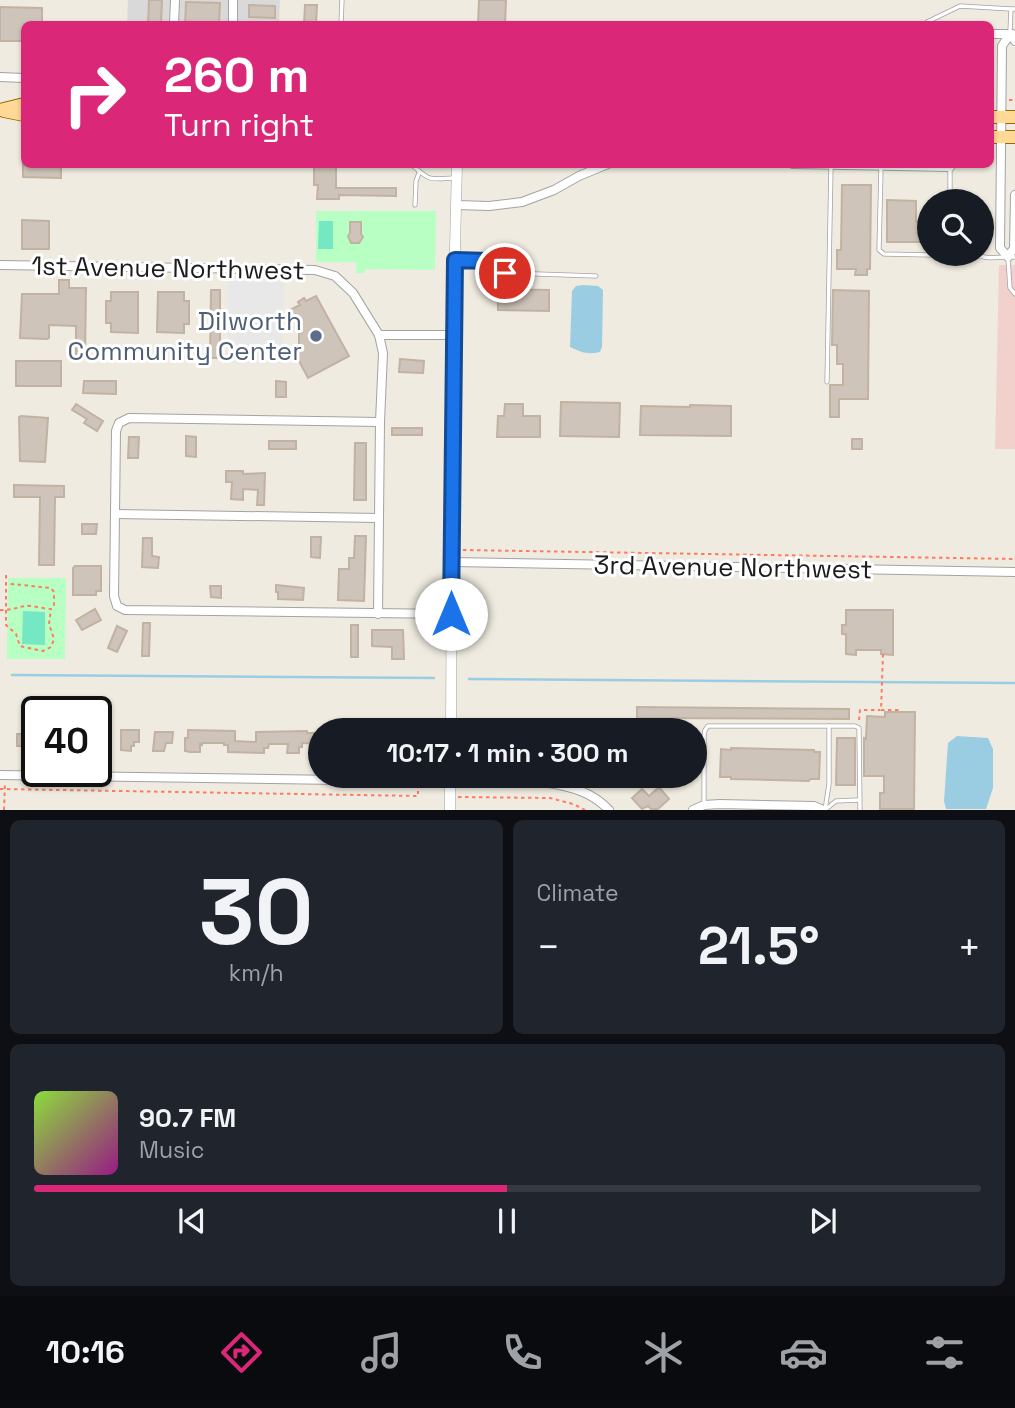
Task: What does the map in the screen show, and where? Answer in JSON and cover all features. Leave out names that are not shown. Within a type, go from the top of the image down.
[{"type":"main road","points":[[0,110],[21,105]]},
{"type":"main road","points":[[0,110],[21,114]]},
{"type":"main road","points":[[996,117],[1015,117]]},
{"type":"main road","points":[[996,137],[1015,137]]},
{"type":"street","points":[[174,0],[174,21]]},
{"type":"street","points":[[233,0],[233,21]]},
{"type":"street","points":[[994,34],[1013,36]]},
{"type":"street","points":[[1013,36],[1002,46],[996,117],[1000,248],[1011,257],[1014,248],[1015,195]]},
{"type":"street","points":[[0,77],[21,78]]},
{"type":"street","points":[[451,718],[457,168]]},
{"type":"street","points":[[456,205],[489,206],[522,202],[598,168]]},
{"type":"street","name":"1st Avenue Northwest","points":[[0,265],[315,270],[335,276],[353,293],[379,335]]},
{"type":"street","points":[[378,614],[383,353],[379,335],[453,335]]},
{"type":"street","points":[[380,422],[129,418],[119,422],[116,431],[114,596],[117,606],[125,610],[451,614]]},
{"type":"street","points":[[115,514],[379,518]]},
{"type":"street","name":"3rd Avenue Northwest","points":[[452,562],[1015,572]]},
{"type":"street","points":[[2,775],[308,779]]},
{"type":"street","points":[[450,788],[450,810]]},
{"type":"street","points":[[572,788],[600,800],[608,810]]},
{"type":"street","points":[[693,810],[704,805],[720,804],[814,806],[825,810]]},
{"type":"lane","points":[[341,21],[342,0]]},
{"type":"lane","points":[[930,21],[960,6],[1013,9],[1013,36]]},
{"type":"lane","points":[[415,168],[426,178],[456,178]]},
{"type":"lane","points":[[827,382],[831,168]]},
{"type":"lane","points":[[881,168],[879,250],[884,254],[917,254]]},
{"type":"lane","points":[[950,168],[950,189]]},
{"type":"lane","points":[[415,205],[419,173]]},
{"type":"lane","points":[[1011,257],[1010,288],[1015,294]]},
{"type":"lane","points":[[455,260],[489,261],[505,273],[596,276]]},
{"type":"lane","points":[[704,805],[704,736],[708,726],[855,726],[859,728],[860,810]]},
{"type":"lane","points":[[825,810],[829,784],[828,726]]},
{"type":"lane","points":[[825,810],[836,801],[859,800]]},
{"type":"path","points":[[452,549],[1015,559]]},
{"type":"path","points":[[6,575],[6,584],[6,627],[16,634],[20,646],[47,650],[54,644],[49,624],[54,606],[52,588],[6,584]]},
{"type":"path","points":[[0,610],[30,606],[51,609]]},
{"type":"path","points":[[881,710],[883,654]]},
{"type":"path","points":[[859,728],[860,710],[899,712]]},
{"type":"path","points":[[2,775],[5,789],[4,810]]},
{"type":"path","points":[[0,789],[418,796],[418,788]]},
{"type":"path","points":[[450,797],[550,798],[585,810]]},
{"type":"shaded area","points":[[128,0],[280,0],[279,21],[127,21]]},
{"type":"shaded area","points":[[999,265],[1015,265],[1015,449],[995,449]]},
{"type":"shaded area","points":[[228,281],[284,282],[282,364],[227,363]]},
{"type":"green space","points":[[316,211],[436,211],[435,270],[365,269],[365,273],[356,273],[356,262],[316,262]]},
{"type":"green space","points":[[319,221],[333,221],[333,249],[318,249]]},
{"type":"green space","points":[[8,578],[66,578],[65,659],[7,659]]},
{"type":"green space","points":[[23,611],[45,612],[45,645],[22,644]]},
{"type":"water","points":[[576,286],[598,286],[603,290],[600,352],[584,352],[570,347],[572,291]]},
{"type":"water","points":[[957,736],[988,738],[993,749],[993,788],[986,809],[946,809],[944,801],[948,743]]},
{"type":"building","points":[[149,0],[162,0],[161,21],[148,21]]},
{"type":"building","points":[[479,0],[506,0],[505,21],[478,21]]},
{"type":"building","points":[[186,2],[220,3],[219,21],[185,21]]},
{"type":"building","points":[[249,5],[275,6],[275,18],[249,17]]},
{"type":"building","points":[[305,5],[317,5],[316,21],[304,21]]},
{"type":"building","points":[[0,7],[42,8],[42,21],[21,21],[21,41],[0,41]]},
{"type":"building","points":[[23,168],[61,168],[61,178],[23,177]]},
{"type":"building","points":[[314,168],[336,168],[336,188],[396,188],[396,196],[339,195],[339,199],[317,199],[318,185],[314,185]]},
{"type":"building","points":[[842,185],[871,185],[870,269],[867,269],[867,275],[855,275],[856,269],[837,269],[837,250],[841,250]]},
{"type":"building","points":[[887,200],[916,201],[917,242],[887,242]]},
{"type":"building","points":[[22,220],[49,221],[49,249],[22,249]]},
{"type":"building","points":[[350,222],[361,222],[363,237],[359,243],[351,243],[348,236]]},
{"type":"building","points":[[59,280],[69,280],[69,288],[86,288],[85,357],[76,357],[76,326],[49,325],[47,339],[20,338],[22,294],[59,294]]},
{"type":"building","points":[[498,289],[549,290],[549,311],[498,310]]},
{"type":"building","points":[[211,290],[220,290],[220,358],[210,358]]},
{"type":"building","points":[[833,290],[869,291],[868,399],[839,399],[839,417],[830,417],[830,385],[843,385],[843,364],[837,364],[837,345],[832,345]]},
{"type":"building","points":[[111,292],[138,292],[138,333],[111,332],[111,323],[106,323],[106,301],[111,301]]},
{"type":"building","points":[[158,292],[184,292],[184,301],[189,301],[189,324],[184,324],[184,333],[157,332]]},
{"type":"building","name":"Dilworth Community Center","points":[[316,296],[349,356],[308,378],[299,361],[299,334],[302,332],[290,310],[300,305],[298,302],[304,298],[306,301]]},
{"type":"building","points":[[400,359],[424,361],[423,373],[399,372]]},
{"type":"building","points":[[16,361],[61,361],[61,386],[16,386]]},
{"type":"building","points":[[84,381],[116,381],[116,394],[83,393]]},
{"type":"building","points":[[276,381],[286,382],[286,397],[276,397]]},
{"type":"building","points":[[561,402],[620,403],[619,437],[560,436]]},
{"type":"building","points":[[76,404],[103,421],[97,431],[84,423],[87,419],[72,410]]},
{"type":"building","points":[[505,404],[523,404],[523,416],[540,416],[540,437],[497,437],[498,416],[504,416]]},
{"type":"building","points":[[641,406],[731,406],[731,436],[640,435]]},
{"type":"building","points":[[21,416],[48,418],[45,462],[20,461]]},
{"type":"building","points":[[392,428],[422,428],[422,435],[392,435]]},
{"type":"building","points":[[186,436],[196,437],[196,457],[186,456]]},
{"type":"building","points":[[129,437],[139,437],[138,458],[128,458]]},
{"type":"building","points":[[852,439],[862,439],[862,449],[852,449]]},
{"type":"building","points":[[269,441],[296,441],[296,449],[269,449]]},
{"type":"building","points":[[355,443],[366,443],[366,500],[354,500]]},
{"type":"building","points":[[226,471],[243,471],[243,474],[265,473],[264,505],[257,505],[258,490],[243,489],[243,500],[231,499],[232,482],[226,482]]},
{"type":"building","points":[[14,485],[64,486],[64,497],[55,497],[54,565],[39,565],[40,497],[14,497]]},
{"type":"building","points":[[82,524],[97,524],[96,534],[82,534]]},
{"type":"building","points":[[355,536],[366,536],[364,601],[338,600],[339,569],[349,569],[349,558],[354,558]]},
{"type":"building","points":[[311,537],[321,537],[320,558],[311,557]]},
{"type":"building","points":[[143,538],[152,538],[152,556],[159,557],[158,568],[142,567]]},
{"type":"building","points":[[75,566],[101,566],[101,591],[96,591],[96,595],[73,595]]},
{"type":"building","points":[[276,585],[304,588],[303,600],[278,599]]},
{"type":"building","points":[[210,586],[221,586],[221,598],[211,597]]},
{"type":"building","points":[[95,609],[101,620],[82,630],[76,620]]},
{"type":"building","points":[[846,610],[893,610],[893,655],[881,654],[881,650],[856,650],[856,655],[846,654],[846,634],[842,634],[842,625],[846,625]]},
{"type":"building","points":[[143,623],[150,623],[149,656],[142,656]]},
{"type":"building","points":[[351,625],[358,625],[358,657],[351,657]]},
{"type":"building","points":[[117,626],[127,631],[117,652],[108,648]]},
{"type":"building","points":[[372,630],[403,630],[404,659],[392,659],[392,647],[372,646]]},
{"type":"building","points":[[637,707],[849,709],[849,719],[637,718]]},
{"type":"building","points":[[885,712],[915,712],[914,809],[880,809],[884,776],[864,776],[867,716],[885,717]]},
{"type":"building","points":[[121,730],[139,730],[139,742],[134,742],[131,751],[121,750]]},
{"type":"building","points":[[188,730],[235,731],[235,741],[256,742],[256,732],[307,731],[308,743],[302,743],[299,753],[287,753],[288,744],[269,744],[268,748],[264,748],[264,753],[228,752],[228,745],[224,743],[202,743],[200,752],[190,752],[185,751],[185,738],[188,738]]},
{"type":"building","points":[[155,732],[173,732],[172,743],[166,743],[164,751],[153,751]]},
{"type":"building","points":[[17,734],[21,734],[21,746],[17,746]]},
{"type":"building","points":[[837,738],[855,738],[855,785],[836,785]]},
{"type":"building","points":[[721,749],[820,752],[819,779],[809,781],[720,777]]},
{"type":"building","points":[[660,788],[669,799],[658,809],[648,806],[642,809],[632,798],[642,789],[649,796]]},
{"type":"waterway","points":[[12,675],[434,678]]},
{"type":"waterway","points":[[469,679],[1015,683]]},
{"type":"place","name":"Dilworth Community Center","points":[[316,336]]},
{"type":"route","points":[[451,614],[455,260],[489,261],[505,273]]}]
